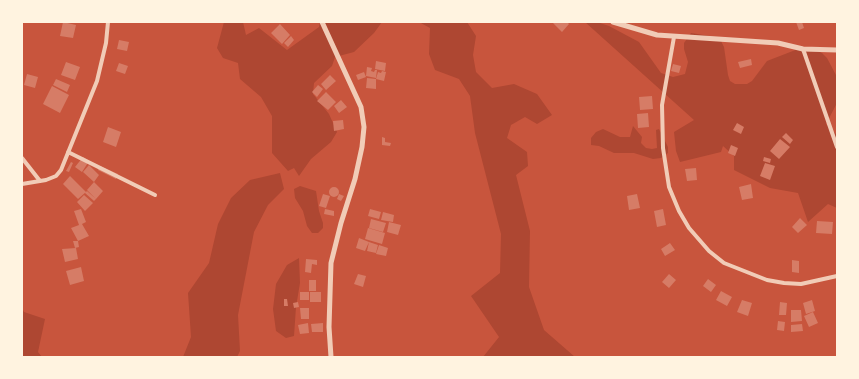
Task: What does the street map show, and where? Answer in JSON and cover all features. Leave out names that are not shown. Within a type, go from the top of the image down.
[{"type":"street","points":[[22,184],[40,181],[56,176],[61,170],[99,74],[106,43],[108,22]]},
{"type":"street","points":[[322,22],[361,107],[364,123],[359,164],[331,263],[329,327],[331,357]]},
{"type":"street","points":[[613,22],[644,33],[674,37],[778,43],[803,49],[837,50]]},
{"type":"street","points":[[674,37],[662,105],[663,148],[669,188],[679,211],[690,228],[709,251],[724,263],[767,280],[801,284],[837,276]]},
{"type":"street","points":[[803,49],[837,147]]},
{"type":"street","points":[[68,152],[155,195]]},
{"type":"street","points":[[22,158],[40,181]]},
{"type":"shaded area","points":[[224,22],[243,22],[246,35],[259,28],[287,50],[319,27],[320,22],[382,22],[374,33],[354,52],[335,57],[332,66],[314,83],[313,94],[329,114],[337,132],[331,142],[311,159],[299,176],[294,168],[288,171],[272,153],[272,116],[261,97],[240,79],[238,63],[223,58],[217,48]]},
{"type":"shaded area","points":[[419,22],[467,22],[476,36],[473,55],[476,72],[492,88],[514,84],[537,94],[552,115],[537,124],[525,117],[511,125],[507,138],[527,152],[528,166],[516,175],[530,231],[529,287],[544,330],[575,357],[483,357],[499,337],[471,296],[500,273],[501,234],[475,133],[470,96],[459,79],[435,70],[429,54],[430,28]]},
{"type":"shaded area","points":[[585,22],[597,22],[609,26],[639,42],[661,73],[673,77],[685,74],[688,62],[684,49],[684,43],[691,33],[710,36],[721,41],[724,47],[728,75],[730,81],[735,84],[747,84],[752,81],[767,61],[798,49],[810,48],[822,53],[827,58],[837,77],[837,103],[826,124],[837,135],[837,208],[828,204],[808,222],[798,193],[770,188],[734,170],[734,156],[723,146],[721,152],[680,162],[676,151],[674,132],[694,120]]},
{"type":"shaded area","points":[[633,126],[642,137],[641,143],[646,148],[652,149],[657,148],[656,130],[659,129],[668,147],[668,153],[661,158],[653,159],[634,153],[614,153],[599,146],[591,145],[591,138],[596,132],[603,129],[620,137],[630,137]]},
{"type":"shaded area","points":[[280,173],[284,189],[268,205],[254,232],[238,315],[240,351],[237,357],[183,357],[191,337],[188,293],[209,263],[218,224],[231,198],[250,180]]},
{"type":"shaded area","points":[[300,186],[316,191],[319,211],[323,223],[323,228],[318,233],[312,233],[307,226],[303,211],[295,198],[294,189]]},
{"type":"shaded area","points":[[299,258],[300,283],[296,307],[294,336],[286,338],[276,331],[273,309],[276,284],[287,265]]},
{"type":"shaded area","points":[[22,308],[24,312],[45,319],[38,352],[42,357],[22,357]]},
{"type":"building","points":[[63,22],[76,25],[73,38],[60,36]]},
{"type":"building","points":[[567,22],[569,24],[562,32],[553,23]]},
{"type":"building","points":[[796,22],[802,22],[804,28],[799,30]]},
{"type":"building","points":[[280,24],[290,35],[282,44],[271,33]]},
{"type":"building","points":[[291,36],[294,40],[288,47],[284,43]]},
{"type":"building","points":[[119,40],[129,42],[127,51],[117,49]]},
{"type":"building","points":[[751,59],[752,65],[740,68],[738,62]]},
{"type":"building","points":[[376,61],[386,63],[385,71],[375,69]]},
{"type":"building","points":[[66,62],[80,67],[75,80],[61,75]]},
{"type":"building","points":[[119,63],[128,66],[125,74],[116,71]]},
{"type":"building","points":[[673,64],[681,66],[679,73],[671,71]]},
{"type":"building","points":[[367,67],[372,68],[371,71],[374,72],[377,70],[376,78],[366,76]]},
{"type":"building","points":[[382,71],[386,72],[384,81],[376,79],[378,72],[381,73]]},
{"type":"building","points":[[364,72],[366,77],[358,80],[356,75]]},
{"type":"building","points":[[27,74],[38,77],[35,88],[24,85]]},
{"type":"building","points":[[330,75],[336,81],[326,90],[321,84]]},
{"type":"building","points":[[367,78],[376,79],[376,89],[366,88]]},
{"type":"building","points":[[56,79],[70,85],[67,92],[53,85]]},
{"type":"building","points":[[318,85],[323,89],[317,97],[312,92]]},
{"type":"building","points":[[52,86],[69,95],[60,113],[43,104]]},
{"type":"building","points":[[326,92],[336,102],[328,110],[317,101]]},
{"type":"building","points":[[652,96],[653,109],[640,110],[639,97]]},
{"type":"building","points":[[341,100],[347,107],[339,113],[334,106]]},
{"type":"building","points":[[648,113],[649,127],[638,128],[637,114]]},
{"type":"building","points":[[343,120],[344,129],[334,131],[333,121]]},
{"type":"building","points":[[737,123],[744,127],[741,134],[733,130]]},
{"type":"building","points":[[108,127],[121,132],[116,147],[103,142]]},
{"type":"building","points":[[786,133],[793,140],[790,144],[782,137]]},
{"type":"building","points":[[382,137],[385,138],[385,142],[391,143],[390,146],[382,145]]},
{"type":"building","points":[[780,139],[790,147],[779,159],[770,151]]},
{"type":"building","points":[[731,145],[738,148],[735,156],[728,153]]},
{"type":"building","points":[[83,157],[89,161],[82,172],[75,167]]},
{"type":"building","points":[[764,157],[771,159],[770,163],[763,161]]},
{"type":"building","points":[[71,162],[73,163],[69,172],[66,171]]},
{"type":"building","points":[[765,163],[775,166],[770,180],[760,176]]},
{"type":"building","points":[[89,165],[99,175],[94,182],[83,172]]},
{"type":"building","points":[[100,166],[118,174],[116,179],[98,170]]},
{"type":"building","points":[[696,168],[697,180],[687,181],[685,169]]},
{"type":"building","points":[[70,176],[86,192],[78,199],[63,184]]},
{"type":"building","points":[[94,182],[103,191],[96,199],[87,190]]},
{"type":"building","points":[[751,184],[753,198],[742,200],[739,187]]},
{"type":"building","points":[[332,187],[336,187],[338,188],[338,196],[332,197],[329,194],[329,190]]},
{"type":"building","points":[[87,191],[96,199],[94,201],[85,193]]},
{"type":"building","points":[[323,194],[330,196],[326,208],[319,206]]},
{"type":"building","points":[[339,194],[344,196],[341,201],[337,199]]},
{"type":"building","points":[[637,194],[640,208],[629,210],[627,196]]},
{"type":"building","points":[[84,195],[93,203],[85,211],[77,202]]},
{"type":"building","points":[[81,209],[86,222],[82,224],[89,236],[78,241],[71,228],[79,225],[74,211]]},
{"type":"building","points":[[325,209],[334,211],[334,216],[324,214]]},
{"type":"building","points":[[370,209],[381,212],[379,219],[368,216]]},
{"type":"building","points":[[663,209],[666,225],[657,227],[654,211]]},
{"type":"building","points":[[383,212],[394,215],[393,222],[381,220]]},
{"type":"building","points":[[800,218],[807,225],[798,233],[792,227]]},
{"type":"building","points":[[371,219],[386,223],[383,232],[369,228]]},
{"type":"building","points":[[817,221],[833,222],[832,234],[816,233]]},
{"type":"building","points":[[389,222],[401,225],[398,235],[387,232]]},
{"type":"building","points":[[368,228],[385,233],[382,244],[365,239]]},
{"type":"building","points":[[359,238],[369,242],[365,251],[356,248]]},
{"type":"building","points":[[73,241],[78,241],[79,247],[75,248]]},
{"type":"building","points":[[369,242],[378,245],[376,253],[367,251]]},
{"type":"building","points":[[670,243],[675,250],[665,256],[661,249]]},
{"type":"building","points":[[379,245],[388,248],[386,256],[376,254]]},
{"type":"building","points":[[76,248],[78,259],[65,262],[62,249]]},
{"type":"building","points":[[306,259],[317,260],[317,265],[312,264],[311,273],[305,272]]},
{"type":"building","points":[[792,260],[799,261],[799,273],[792,272]]},
{"type":"building","points":[[81,267],[84,281],[70,285],[66,271]]},
{"type":"building","points":[[358,274],[366,276],[363,287],[354,284]]},
{"type":"building","points":[[669,274],[676,280],[669,288],[662,282]]},
{"type":"building","points":[[708,279],[716,285],[711,292],[703,286]]},
{"type":"building","points":[[309,280],[316,280],[316,291],[309,291]]},
{"type":"building","points":[[721,291],[732,297],[727,306],[716,300]]},
{"type":"building","points":[[300,292],[309,292],[309,300],[300,300]]},
{"type":"building","points":[[310,292],[321,292],[321,302],[310,302]]},
{"type":"building","points":[[284,299],[287,299],[288,306],[284,306]]},
{"type":"building","points":[[742,300],[752,303],[748,316],[737,312]]},
{"type":"building","points":[[812,300],[815,311],[806,314],[803,303]]},
{"type":"building","points":[[298,302],[299,307],[294,308],[293,303]]},
{"type":"building","points":[[780,302],[787,303],[786,315],[779,315]]},
{"type":"building","points":[[300,308],[309,308],[309,319],[301,319]]},
{"type":"building","points":[[791,310],[801,310],[802,321],[791,322]]},
{"type":"building","points":[[813,312],[818,323],[809,327],[804,316]]},
{"type":"building","points":[[778,321],[785,322],[784,331],[777,330]]},
{"type":"building","points":[[308,323],[309,333],[300,334],[298,325]]},
{"type":"building","points":[[323,323],[323,332],[312,332],[311,324]]},
{"type":"building","points":[[802,324],[803,331],[791,332],[791,325]]}]
